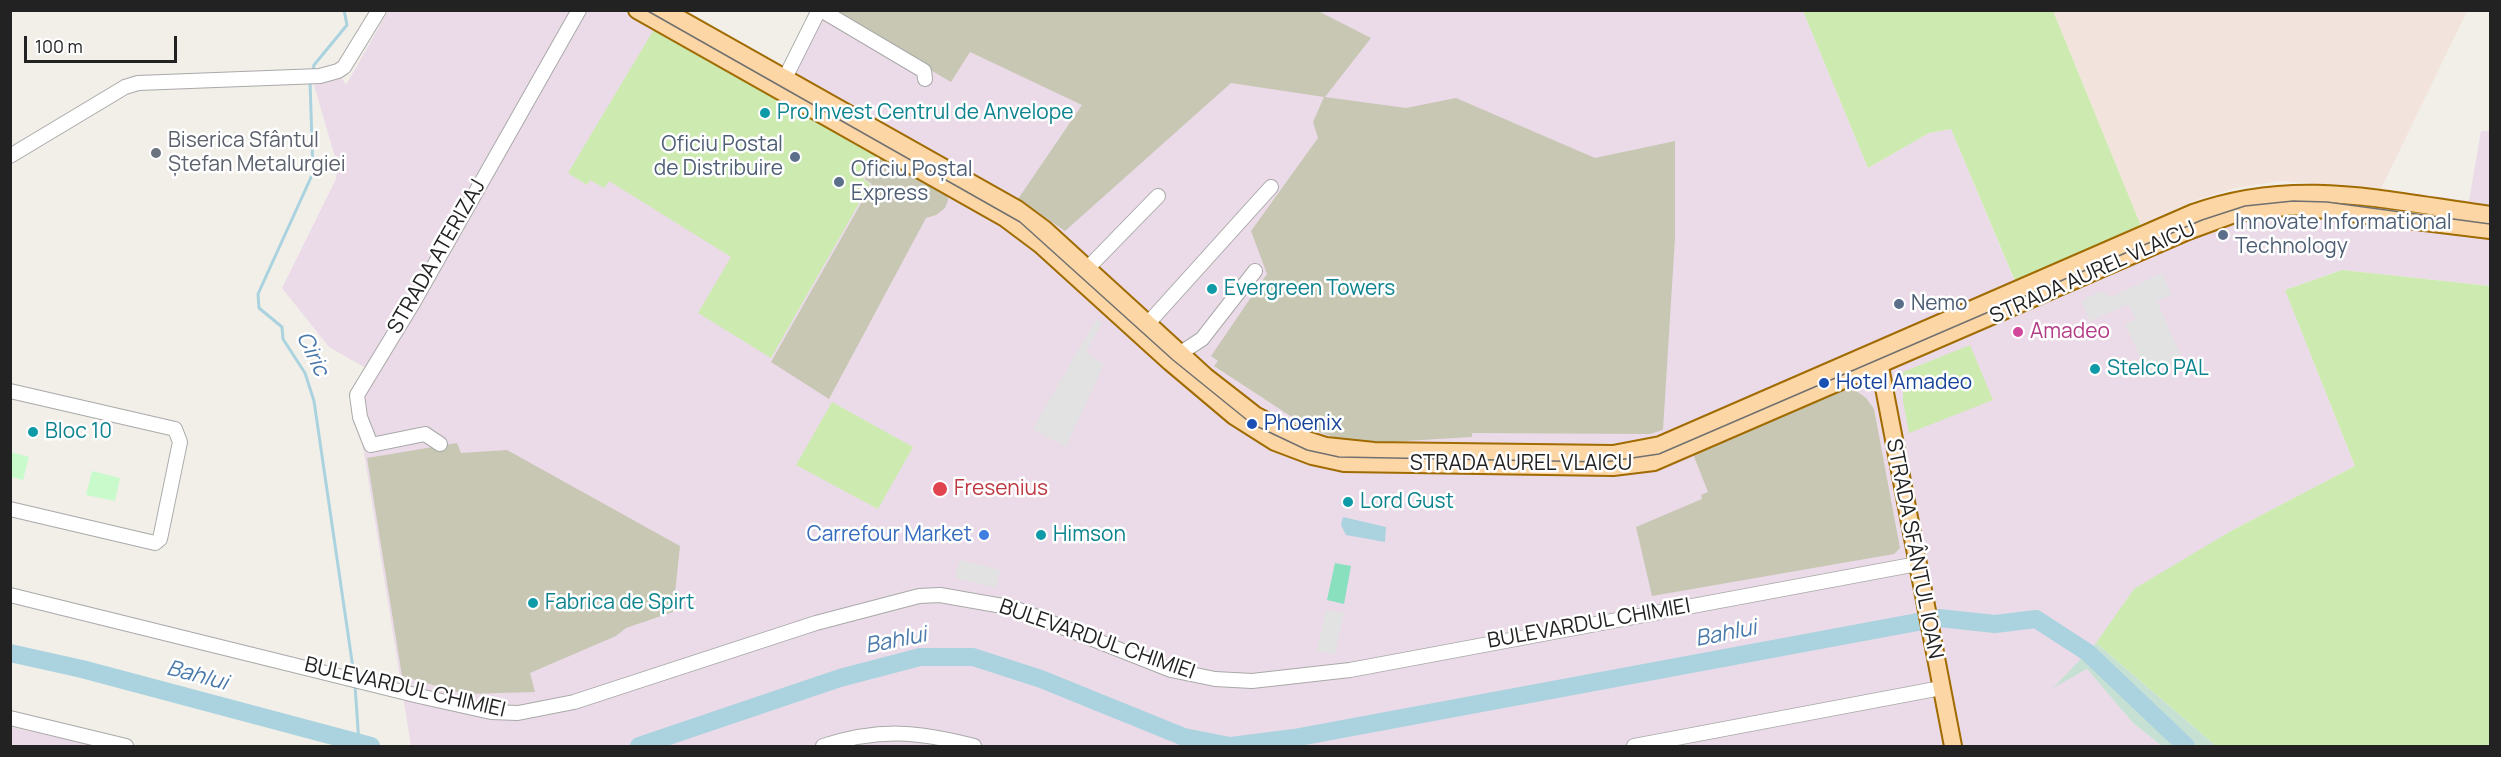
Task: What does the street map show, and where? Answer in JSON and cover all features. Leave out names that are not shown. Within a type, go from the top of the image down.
[{"type":"main road","name":"STRADA AUREL VLAICU","points":[[637,10],[1017,209],[1044,229],[1101,297],[1143,330],[1179,354],[1255,415],[1295,436],[1326,446],[1374,451],[1613,454],[1660,445],[2188,231],[2257,209],[2317,207],[2490,230]]},
{"type":"main road","name":"STRADA AUREL VLAICU","points":[[664,10],[781,84]]},
{"type":"main road","name":"STRADA AUREL VLAICU","points":[[1143,330],[1196,385],[1253,430],[1275,442],[1306,454],[1359,464],[1633,466],[1673,456],[1875,359],[2193,213],[2234,200],[2270,194],[2321,193],[2490,215]]},
{"type":"main road","name":"STRADA SFÂNTUL IOAN","points":[[1875,359],[1953,747]]},
{"type":"street","points":[[10,156],[125,87],[138,83],[320,76],[344,67],[379,10]]},
{"type":"street","name":"STRADA ATERIZAJ","points":[[440,444],[425,434],[371,445],[360,417],[357,395],[413,303],[579,10]]},
{"type":"street","points":[[781,84],[820,10],[924,71],[925,79]]},
{"type":"street","points":[[1143,330],[1271,187]]},
{"type":"street","points":[[1082,274],[1158,196]]},
{"type":"street","points":[[1179,354],[1202,339],[1255,271]]},
{"type":"street","points":[[10,391],[175,429],[180,442],[160,539],[155,543],[10,509]]},
{"type":"street","name":"BULEVARDUL CHIMIEI","points":[[10,595],[491,712],[539,710],[574,702],[874,606],[919,596],[940,595],[1023,611],[1191,676],[1252,681],[1350,670],[1917,564]]},
{"type":"street","points":[[1634,747],[1941,688]]},
{"type":"street","points":[[10,717],[126,747]]},
{"type":"street","points":[[823,747],[872,734],[906,732],[941,737],[974,747]]},
{"type":"shaded area","points":[[388,11],[638,11],[780,96],[797,69],[827,11],[1803,11],[1868,168],[1929,133],[1951,129],[2026,308],[2242,219],[2309,213],[2377,220],[2381,189],[2469,201],[2481,131],[2490,131],[2490,286],[2342,270],[2285,290],[2355,466],[2231,531],[2195,554],[2096,643],[2055,686],[2087,669],[2133,723],[2162,746],[411,746],[355,397],[371,371],[329,347],[282,288],[336,179],[337,164],[314,85],[341,77],[346,85]]},
{"type":"shaded area","points":[[830,11],[1318,11],[1371,38],[1325,97],[1406,108],[1456,98],[1595,158],[1675,141],[1675,238],[1663,430],[1650,434],[1472,433],[1472,437],[1354,444],[1293,423],[1295,419],[1214,366],[1218,361],[1211,356],[1267,274],[1251,231],[1318,138],[1313,122],[1324,97],[1231,83],[1065,231],[1018,199],[1082,105],[970,52],[951,82]]},
{"type":"shaded area","points":[[2053,11],[2467,11],[2381,189],[2280,181],[2236,188],[2193,201],[2141,226]]},
{"type":"shaded area","points":[[879,155],[947,194],[948,200],[945,208],[936,215],[926,218],[829,399],[771,362],[872,184],[865,179]]},
{"type":"shaded area","points":[[2162,273],[2172,295],[2157,301],[2182,358],[2148,374],[2125,324],[2136,319],[2128,305],[2090,321],[2081,301],[2101,291],[2111,297]]},
{"type":"shaded area","points":[[1096,319],[1102,323],[1086,352],[1104,364],[1066,447],[1033,429]]},
{"type":"shaded area","points":[[1844,389],[1855,390],[1866,398],[1874,409],[1900,548],[1894,554],[1652,596],[1636,527],[1702,499],[1701,495],[1708,492],[1693,454]]},
{"type":"shaded area","points":[[457,443],[461,453],[507,450],[680,546],[673,612],[626,628],[616,636],[530,673],[535,692],[464,694],[402,676],[367,458]]},
{"type":"shaded area","points":[[960,560],[1000,570],[996,588],[955,578]]},
{"type":"shaded area","points":[[1326,610],[1344,613],[1335,654],[1317,651]]},
{"type":"shaded area","points":[[2096,643],[2216,746],[2162,746],[2133,723],[2087,669],[2053,688]]},
{"type":"shaded area","points":[[11,727],[96,746],[11,746]]},
{"type":"green space","points":[[1803,11],[2053,11],[2141,226],[2015,281],[1951,129],[1929,133],[1868,168]]},
{"type":"green space","points":[[656,26],[877,154],[863,179],[870,184],[771,358],[698,313],[731,257],[609,181],[604,188],[590,180],[587,185],[568,173]]},
{"type":"green space","points":[[2342,270],[2490,286],[2490,746],[2216,746],[2096,643],[2134,589],[2231,531],[2355,466],[2285,290]]},
{"type":"green space","points":[[1970,345],[1993,400],[1909,433],[1903,401],[1903,372]]},
{"type":"green space","points":[[832,402],[913,447],[878,509],[796,465]]},
{"type":"green space","points":[[11,452],[29,457],[23,480],[11,477]]},
{"type":"green space","points":[[92,471],[120,478],[115,501],[86,495]]},
{"type":"green space","points":[[1335,563],[1351,566],[1344,604],[1327,600]]},
{"type":"water","points":[[1343,517],[1386,527],[1385,542],[1346,535],[1341,525]]},
{"type":"waterway","name":"Ciric","points":[[313,72],[314,65],[347,25],[344,10]]},
{"type":"waterway","name":"Ciric","points":[[310,81],[313,173],[258,294],[259,308],[282,327],[283,339],[305,373],[314,401],[354,675]]},
{"type":"waterway","name":"Bahlui","points":[[1231,746],[1294,738],[1939,618],[1995,624],[2036,619],[2087,652],[2186,746]]},
{"type":"waterway","name":"Bahlui","points":[[10,653],[82,669],[371,746]]},
{"type":"waterway","name":"Bahlui","points":[[639,746],[840,678],[920,657],[973,657],[1041,679],[1184,737],[1230,746]]},
{"type":"waterway","name":"Ciric","points":[[355,685],[359,744]]},
{"type":"tram line","points":[[646,10],[1020,222],[1173,360],[1252,424],[1307,450],[1339,457],[1605,462],[1659,454],[2202,220],[2245,206],[2293,201],[2327,202],[2490,224]]},
{"type":"place","name":"Pro Invest Centrul de Anvelope","points":[[765,113]]},
{"type":"place","name":"Biserica Sfântul Ștefan Metalurgiei","points":[[156,153]]},
{"type":"place","name":"Oficiu Postal de Distribuire","points":[[795,157]]},
{"type":"place","name":"Oficiu Poștal Express","points":[[839,182]]},
{"type":"place","name":"Innovate Informational Technology","points":[[2223,235]]},
{"type":"place","name":"Evergreen Towers","points":[[1212,289]]},
{"type":"place","name":"Nemo","points":[[1899,304]]},
{"type":"place","name":"Amadeo","points":[[2018,332]]},
{"type":"place","name":"Stelco PAL","points":[[2095,369]]},
{"type":"place","name":"Hotel Amadeo","points":[[1824,383]]},
{"type":"place","name":"Phoenix","points":[[1252,424]]},
{"type":"place","name":"Bloc 10","points":[[33,432]]},
{"type":"place","name":"Fresenius","points":[[940,489]]},
{"type":"place","name":"Lord Gust","points":[[1348,502]]},
{"type":"place","name":"Carrefour Market","points":[[984,535]]},
{"type":"place","name":"Himson","points":[[1041,535]]},
{"type":"place","name":"Fabrica de Spirt","points":[[533,603]]}]
